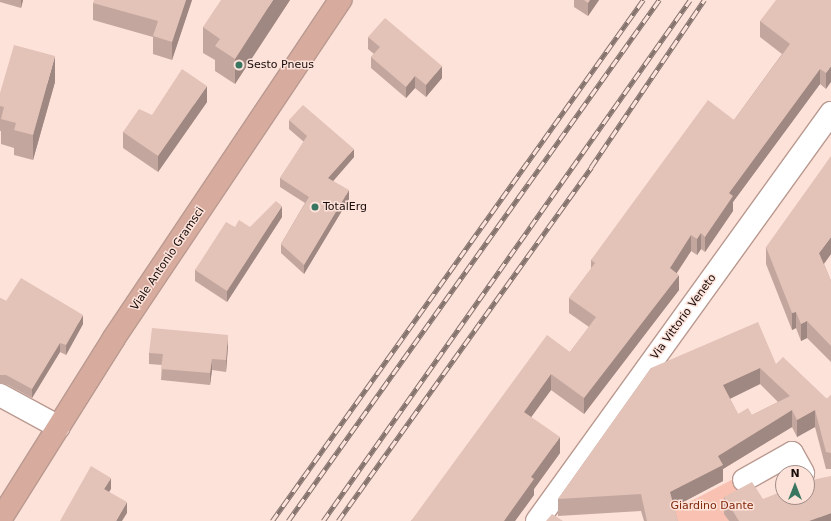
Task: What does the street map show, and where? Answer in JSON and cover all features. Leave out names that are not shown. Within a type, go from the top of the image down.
[{"type":"main road","name":"Viale Antonio Gramsci","points":[[0,520],[59,427],[340,0]]},
{"type":"street","name":"Via Vittorio Veneto","points":[[537,521],[831,113]]},
{"type":"street","points":[[0,395],[59,427]]},
{"type":"street","points":[[744,480],[792,454],[798,465]]},
{"type":"green space","name":"Giardino Dante","points":[[741,475],[752,498],[725,513],[729,521],[673,521],[670,512]]},
{"type":"building","points":[[94,0],[186,0],[172,42],[153,36],[158,21],[93,3]]},
{"type":"building","points":[[221,0],[273,0],[235,59],[215,46],[220,39],[203,27]]},
{"type":"building","points":[[776,0],[831,0],[831,66],[826,73],[820,69],[729,193],[733,196],[705,237],[701,233],[697,239],[691,235],[670,268],[679,275],[584,398],[551,374],[524,412],[560,437],[531,477],[534,479],[504,521],[411,521],[547,335],[570,352],[596,317],[569,298],[595,263],[591,260],[708,100],[734,120],[790,44],[760,21]]},
{"type":"building","points":[[385,18],[442,66],[426,85],[415,76],[406,87],[371,57],[380,47],[368,37]]},
{"type":"building","points":[[14,45],[55,56],[33,135],[14,130],[16,123],[1,119],[4,107],[0,106],[0,93]]},
{"type":"building","points":[[182,69],[207,86],[158,156],[123,132],[139,109],[152,115]]},
{"type":"building","points":[[303,105],[354,149],[328,178],[349,190],[304,265],[281,244],[309,197],[280,178],[307,136],[289,120]]},
{"type":"building","points":[[831,156],[831,237],[819,253],[831,281],[831,346],[807,321],[801,324],[796,312],[792,313],[766,247]]},
{"type":"building","points":[[276,201],[282,206],[227,291],[195,270],[226,222],[235,227],[239,220],[250,227]]},
{"type":"building","points":[[21,278],[83,315],[66,345],[60,343],[32,389],[6,375],[0,375],[0,298],[6,301]]},
{"type":"building","points":[[758,322],[776,364],[783,357],[827,399],[831,395],[831,453],[826,452],[815,410],[797,420],[792,410],[718,456],[723,465],[670,492],[678,521],[647,521],[641,494],[558,499],[651,368]],"holes":[[[760,368],[790,396],[752,415],[748,408],[738,414],[723,385]]]},
{"type":"building","points":[[152,328],[228,335],[226,360],[212,359],[210,373],[161,369],[163,354],[149,353]]},
{"type":"building","points":[[91,466],[111,478],[104,489],[127,502],[116,521],[60,521]]},
{"type":"building","points":[[831,476],[831,513],[809,521],[739,521],[724,497],[752,482],[763,499],[775,494],[775,505],[815,505],[815,479]]},
{"type":"building","points":[[552,514],[563,521],[546,521]]},
{"type":"railway","points":[[272,521],[643,0]]},
{"type":"railway","points":[[288,521],[659,0]]},
{"type":"railway","points":[[323,521],[690,0]]},
{"type":"railway","points":[[338,521],[591,167],[704,0]]},
{"type":"place","name":"Sesto Pneus","points":[[239,65]]},
{"type":"place","name":"TotalErg","points":[[315,207]]}]
